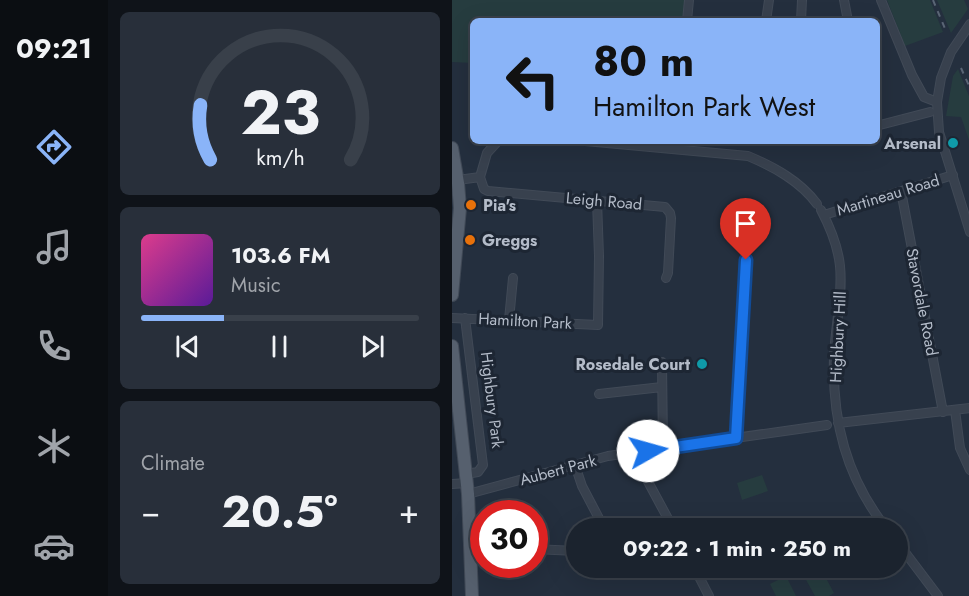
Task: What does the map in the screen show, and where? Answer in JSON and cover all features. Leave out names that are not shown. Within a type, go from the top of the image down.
[{"type":"main road","points":[[452,148],[459,228],[452,295]]},
{"type":"main road","name":"Highbury Park","points":[[452,346],[454,388],[467,484],[470,545]]},
{"type":"main road","name":"Highbury Park","points":[[471,578],[472,596]]},
{"type":"street","points":[[687,18],[689,0]]},
{"type":"street","points":[[767,18],[769,0]]},
{"type":"street","points":[[802,0],[802,18]]},
{"type":"street","points":[[844,0],[847,18]]},
{"type":"street","points":[[881,0],[911,75],[924,97],[937,102]]},
{"type":"street","points":[[970,24],[951,52],[941,78],[937,102],[939,132],[970,232]]},
{"type":"street","points":[[880,125],[930,112]]},
{"type":"street","points":[[456,182],[480,177],[487,153],[495,144]]},
{"type":"street","name":"Highbury Hill","points":[[618,144],[748,156],[773,166],[808,193],[821,210],[835,242],[840,267],[841,287],[834,358],[834,396],[838,423],[851,470],[859,488],[879,518]]},
{"type":"street","name":"Martineau Road","points":[[821,210],[901,191],[953,175]]},
{"type":"street","name":"Leigh Road","points":[[480,177],[486,190],[661,206],[668,210],[671,218],[666,278]]},
{"type":"street","name":"Stavordale Road","points":[[901,191],[943,412]]},
{"type":"street","name":"Hamilton Park","points":[[452,318],[598,325],[597,201]]},
{"type":"street","points":[[736,438],[746,260]]},
{"type":"street","points":[[509,320],[513,278]]},
{"type":"street","name":"Highbury Park","points":[[465,318],[483,465],[467,484]]},
{"type":"street","points":[[662,362],[663,449]]},
{"type":"street","points":[[599,394],[662,387]]},
{"type":"street","points":[[838,423],[970,408]]},
{"type":"street","points":[[955,411],[960,448],[970,470]]},
{"type":"street","name":"Aubert Park","points":[[452,484],[467,484],[575,465],[632,452],[827,425]]},
{"type":"street","points":[[632,452],[668,518]]},
{"type":"street","points":[[575,465],[582,486],[599,518]]},
{"type":"street","points":[[548,550],[566,551]]},
{"type":"street","points":[[908,556],[938,596]]},
{"type":"street","points":[[700,578],[709,596]]},
{"type":"green space","points":[[452,0],[685,0],[682,18],[470,18],[470,63],[452,62]]},
{"type":"green space","points":[[887,0],[930,0],[943,32],[905,46]]},
{"type":"green space","points":[[937,0],[964,0],[968,9],[951,33]]},
{"type":"green space","points":[[958,69],[969,96],[969,140],[961,117],[946,116],[953,76]]},
{"type":"green space","points":[[762,475],[768,491],[742,500],[737,483]]},
{"type":"green space","points":[[787,578],[796,596],[776,596],[770,584]]},
{"type":"green space","points":[[805,578],[826,578],[834,593],[829,596],[815,596]]},
{"type":"railway","points":[[933,0],[946,31]]},
{"type":"railway","points":[[961,68],[970,88]]},
{"type":"place","name":"Arsenal","points":[[953,143]]},
{"type":"place","name":"Pia's","points":[[471,205]]},
{"type":"place","name":"Greggs","points":[[470,240]]},
{"type":"place","name":"Rosedale Court","points":[[702,364]]},
{"type":"route","points":[[648,451],[736,438],[746,260]]}]
